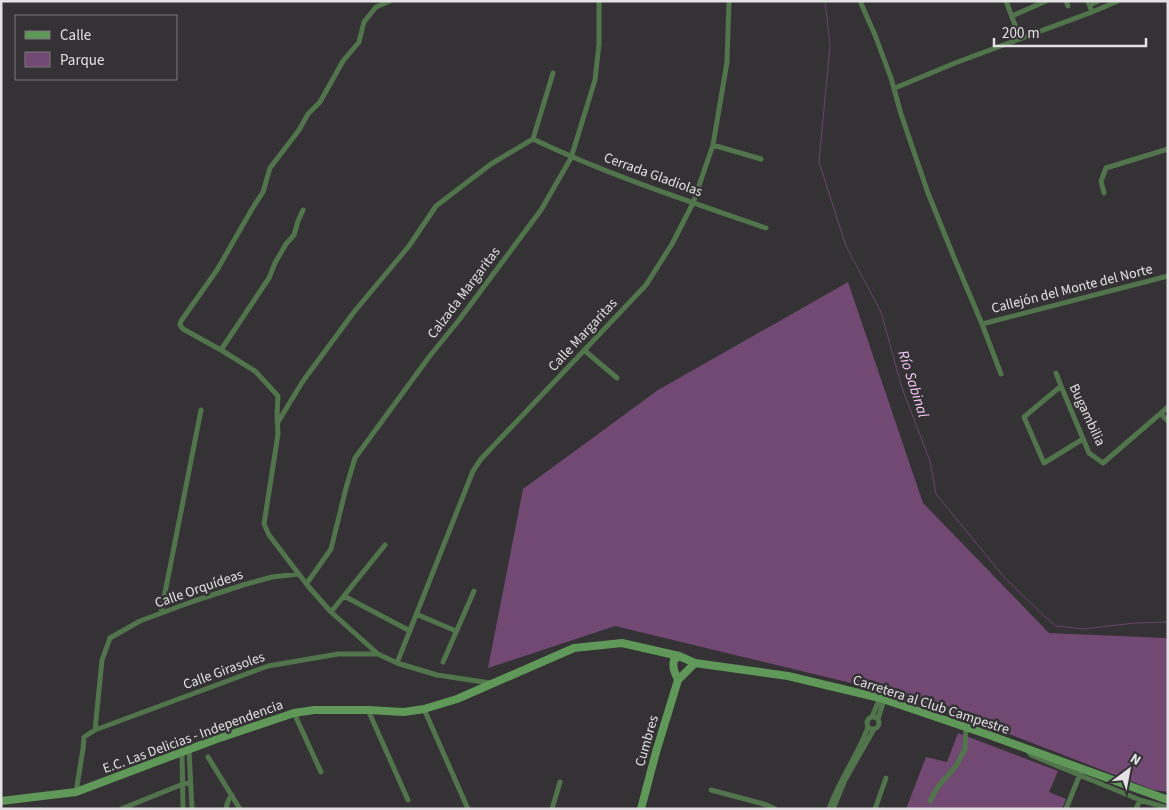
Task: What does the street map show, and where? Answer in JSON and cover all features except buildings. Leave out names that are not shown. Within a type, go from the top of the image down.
[{"type":"street","points":[[390,1],[376,7],[364,22],[359,42],[343,61],[320,102],[308,114],[300,130],[270,168],[263,192],[217,270],[180,325],[183,329],[255,371],[278,396],[278,434],[264,524],[269,535],[331,612],[378,654],[397,663],[437,674],[490,684]]},
{"type":"street","name":"Calzada Margaritas","points":[[307,583],[330,549],[355,458],[541,210],[571,158],[595,80],[600,44],[599,1]]},
{"type":"street","name":"Calle Margaritas","points":[[397,663],[473,472],[481,459],[646,285],[672,244],[694,203],[713,146],[727,62],[729,1]]},
{"type":"street","points":[[860,1],[895,88],[901,114],[928,193],[1001,374]]},
{"type":"street","points":[[1006,1],[1015,25]]},
{"type":"street","points":[[1012,16],[1046,1]]},
{"type":"street","points":[[1092,12],[1089,3],[1098,1]]},
{"type":"street","points":[[895,88],[987,50],[1118,1]]},
{"type":"street","points":[[278,423],[303,381],[354,312],[408,246],[436,206],[491,164],[533,139],[553,73]]},
{"type":"street","name":"Cerrada Gladiolas","points":[[533,139],[571,158],[766,228]]},
{"type":"street","points":[[713,146],[761,159]]},
{"type":"street","points":[[1104,193],[1101,181],[1106,168],[1168,149]]},
{"type":"street","points":[[221,350],[269,278],[286,244],[294,235],[303,210]]},
{"type":"street","name":"Callejón del Monte del Norte","points":[[982,324],[1168,276]]},
{"type":"street","points":[[584,350],[617,378]]},
{"type":"street","name":"Bugambilia","points":[[1056,373],[1090,453],[1103,463],[1161,414]]},
{"type":"street","points":[[1061,386],[1024,417],[1044,463],[1083,438]]},
{"type":"street","points":[[1168,407],[1161,414],[1168,421]]},
{"type":"street","points":[[161,613],[201,410]]},
{"type":"street","points":[[331,612],[385,545]]},
{"type":"street","name":"Calle Orquídeas","points":[[95,730],[102,660],[110,638],[161,613],[243,585],[272,576],[299,574]]},
{"type":"street","points":[[443,662],[474,591]]},
{"type":"street","points":[[344,596],[410,631]]},
{"type":"street","points":[[416,614],[456,630]]},
{"type":"street","name":"Carretera al Club Campestre","points":[[622,643],[679,656],[695,663],[788,676],[882,699],[1168,800]]},
{"type":"street","name":"E.C. Las Delicias - Independencia","points":[[1,801],[76,792],[294,713],[314,710],[404,712],[424,709],[457,699],[574,648],[622,643]]},
{"type":"street","name":"Calle Girasoles","points":[[76,792],[84,737],[95,730],[268,666],[338,654],[378,654]]},
{"type":"street","name":"Cumbres","points":[[678,680],[673,664],[674,660],[679,656]]},
{"type":"street","name":"Cumbres","points":[[641,809],[678,680],[695,663]]},
{"type":"street","points":[[833,809],[845,780],[874,729],[879,725],[875,718],[882,699]]},
{"type":"street","points":[[424,709],[468,809]]},
{"type":"street","points":[[368,710],[408,800]]},
{"type":"street","points":[[294,713],[321,772]]},
{"type":"street","points":[[829,809],[839,784],[864,737],[868,727],[867,720],[875,718]]},
{"type":"street","points":[[868,727],[874,729]]},
{"type":"street","points":[[930,801],[937,788],[956,766],[965,749],[966,728]]},
{"type":"street","points":[[1026,749],[1031,755],[1140,800],[1168,808]]},
{"type":"street","points":[[185,751],[192,809]]},
{"type":"street","points":[[183,809],[185,751]]},
{"type":"street","points":[[208,757],[240,809]]},
{"type":"street","points":[[1066,809],[1080,774]]},
{"type":"street","points":[[875,809],[886,778]]},
{"type":"street","points":[[552,809],[560,782]]},
{"type":"street","points":[[121,809],[183,784],[190,783]]},
{"type":"street","points":[[711,790],[775,809]]},
{"type":"street","points":[[226,809],[229,798],[232,795]]},
{"type":"street","points":[[1136,809],[1140,800]]},
{"type":"green space","points":[[848,282],[923,503],[1049,633],[1165,638],[1168,640],[1168,792],[1154,790],[975,721],[880,690],[615,626],[488,668],[523,489],[658,390]]},
{"type":"green space","points":[[958,733],[1058,771],[1049,792],[1066,799],[1062,809],[906,809],[926,757],[947,762]]},
{"type":"waterway","name":"Río Sabinal","points":[[825,1],[830,45],[819,162],[846,246],[881,312],[902,388],[930,461],[936,494],[1004,577],[1056,626],[1084,629],[1134,623],[1168,622]]}]
